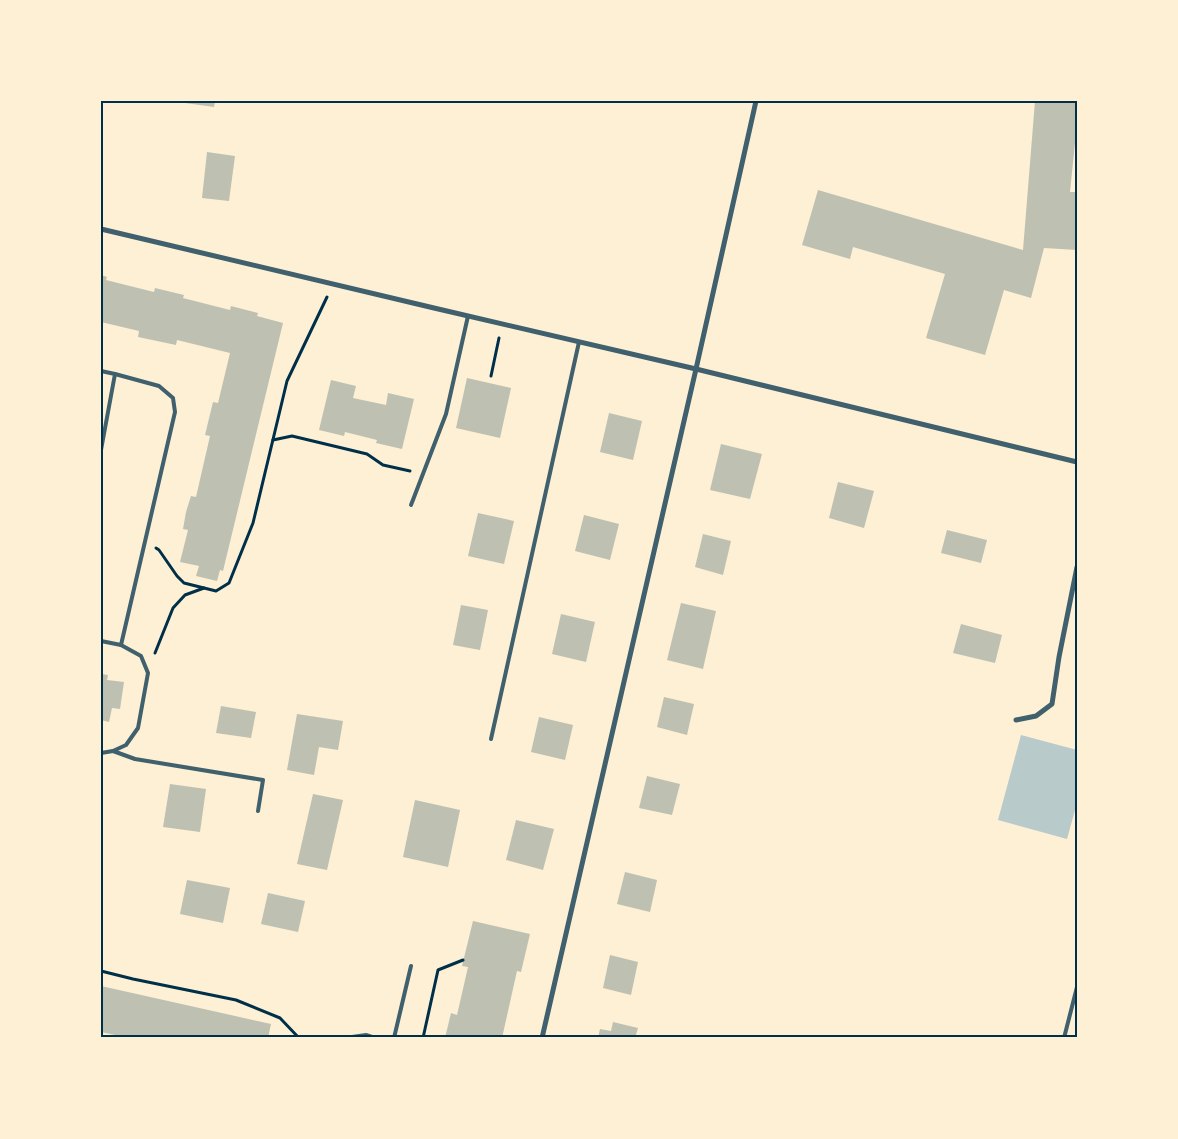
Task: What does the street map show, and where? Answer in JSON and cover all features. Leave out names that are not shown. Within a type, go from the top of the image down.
[{"type":"street","points":[[542,1038],[756,101]]},
{"type":"street","points":[[101,229],[696,369],[1077,462]]},
{"type":"street","points":[[1016,720],[1036,716],[1052,704],[1059,656],[1077,567]]},
{"type":"lane","points":[[411,506],[446,414],[468,316]]},
{"type":"lane","points":[[491,739],[579,342]]},
{"type":"lane","points":[[101,371],[159,386],[173,398],[175,412],[122,645]]},
{"type":"lane","points":[[101,450],[115,374]]},
{"type":"lane","points":[[101,641],[122,645],[141,656],[148,672],[138,728],[126,745],[113,751],[101,753]]},
{"type":"lane","points":[[113,751],[135,759],[263,780],[258,811]]},
{"type":"lane","points":[[394,1038],[411,966]]},
{"type":"lane","points":[[1064,1038],[1077,987]]},
{"type":"lane","points":[[345,1038],[366,1035],[376,1038]]},
{"type":"path","points":[[146,540],[159,550],[184,583],[216,591],[228,583],[253,522],[287,381],[327,297]]},
{"type":"path","points":[[491,376],[499,338]]},
{"type":"path","points":[[273,440],[292,436],[367,454],[383,465],[423,474]]},
{"type":"path","points":[[148,672],[174,608],[185,595],[205,588]]},
{"type":"path","points":[[422,1038],[438,970],[463,960]]},
{"type":"path","points":[[101,971],[236,1000],[280,1018],[299,1038]]},
{"type":"shaded area","points":[[1021,735],[1077,750],[1077,803],[1067,839],[998,820]]},
{"type":"building","points":[[178,101],[215,101],[214,107]]},
{"type":"building","points":[[1035,101],[1077,101],[1077,123],[1070,192],[1077,192],[1077,250],[1044,248],[1031,298],[1004,290],[985,355],[926,338],[945,274],[853,247],[850,259],[802,245],[818,190],[1023,250]]},
{"type":"building","points":[[207,152],[235,156],[229,201],[202,198]]},
{"type":"building","points":[[101,275],[107,277],[106,280],[154,292],[155,288],[184,295],[183,298],[230,310],[231,306],[258,313],[257,316],[283,323],[223,571],[220,570],[217,581],[196,576],[199,566],[180,562],[188,530],[183,529],[186,512],[191,496],[196,497],[210,436],[205,435],[213,402],[218,403],[230,353],[177,340],[176,345],[138,337],[139,331],[101,322]]},
{"type":"building","points":[[467,378],[511,388],[500,438],[456,428]]},
{"type":"building","points":[[331,380],[356,386],[353,398],[386,405],[388,393],[414,399],[402,449],[376,443],[377,440],[345,432],[344,436],[319,430]]},
{"type":"building","points":[[609,413],[642,421],[633,460],[600,452]]},
{"type":"building","points":[[721,444],[762,454],[750,499],[710,490]]},
{"type":"building","points":[[838,482],[874,491],[864,528],[829,518]]},
{"type":"building","points":[[478,513],[514,521],[504,564],[468,556]]},
{"type":"building","points":[[584,515],[619,524],[610,560],[575,551]]},
{"type":"building","points":[[947,530],[987,540],[981,563],[941,553]]},
{"type":"building","points":[[703,534],[731,541],[723,575],[695,567]]},
{"type":"building","points":[[681,603],[716,611],[703,669],[667,660]]},
{"type":"building","points":[[461,605],[488,610],[480,650],[453,645]]},
{"type":"building","points":[[561,614],[595,622],[586,662],[552,654]]},
{"type":"building","points":[[961,624],[1002,635],[995,663],[953,653]]},
{"type":"building","points":[[101,674],[108,675],[107,680],[124,682],[120,709],[112,708],[109,722],[101,720]]},
{"type":"building","points":[[664,697],[694,704],[687,735],[657,727]]},
{"type":"building","points":[[221,706],[256,712],[251,738],[216,733]]},
{"type":"building","points":[[297,714],[343,721],[338,750],[319,747],[314,775],[287,770]]},
{"type":"building","points":[[539,717],[573,725],[565,760],[531,752]]},
{"type":"building","points":[[647,776],[680,784],[672,815],[639,808]]},
{"type":"building","points":[[170,784],[206,789],[200,832],[163,827]]},
{"type":"building","points":[[313,794],[343,800],[327,870],[297,864]]},
{"type":"building","points":[[415,800],[460,810],[448,867],[403,857]]},
{"type":"building","points":[[516,820],[554,829],[543,870],[506,860]]},
{"type":"building","points":[[625,872],[657,880],[650,912],[617,904]]},
{"type":"building","points":[[187,880],[230,888],[223,923],[180,914]]},
{"type":"building","points":[[268,893],[305,901],[298,932],[261,924]]},
{"type":"building","points":[[473,921],[530,934],[521,972],[517,971],[502,1038],[445,1038],[451,1013],[457,1015],[468,967],[462,966]]},
{"type":"building","points":[[610,955],[638,962],[631,995],[603,988]]},
{"type":"building","points":[[101,986],[271,1024],[268,1038],[129,1038],[101,1032]]},
{"type":"building","points":[[613,1022],[638,1028],[635,1038],[598,1038],[600,1029],[611,1031]]}]
